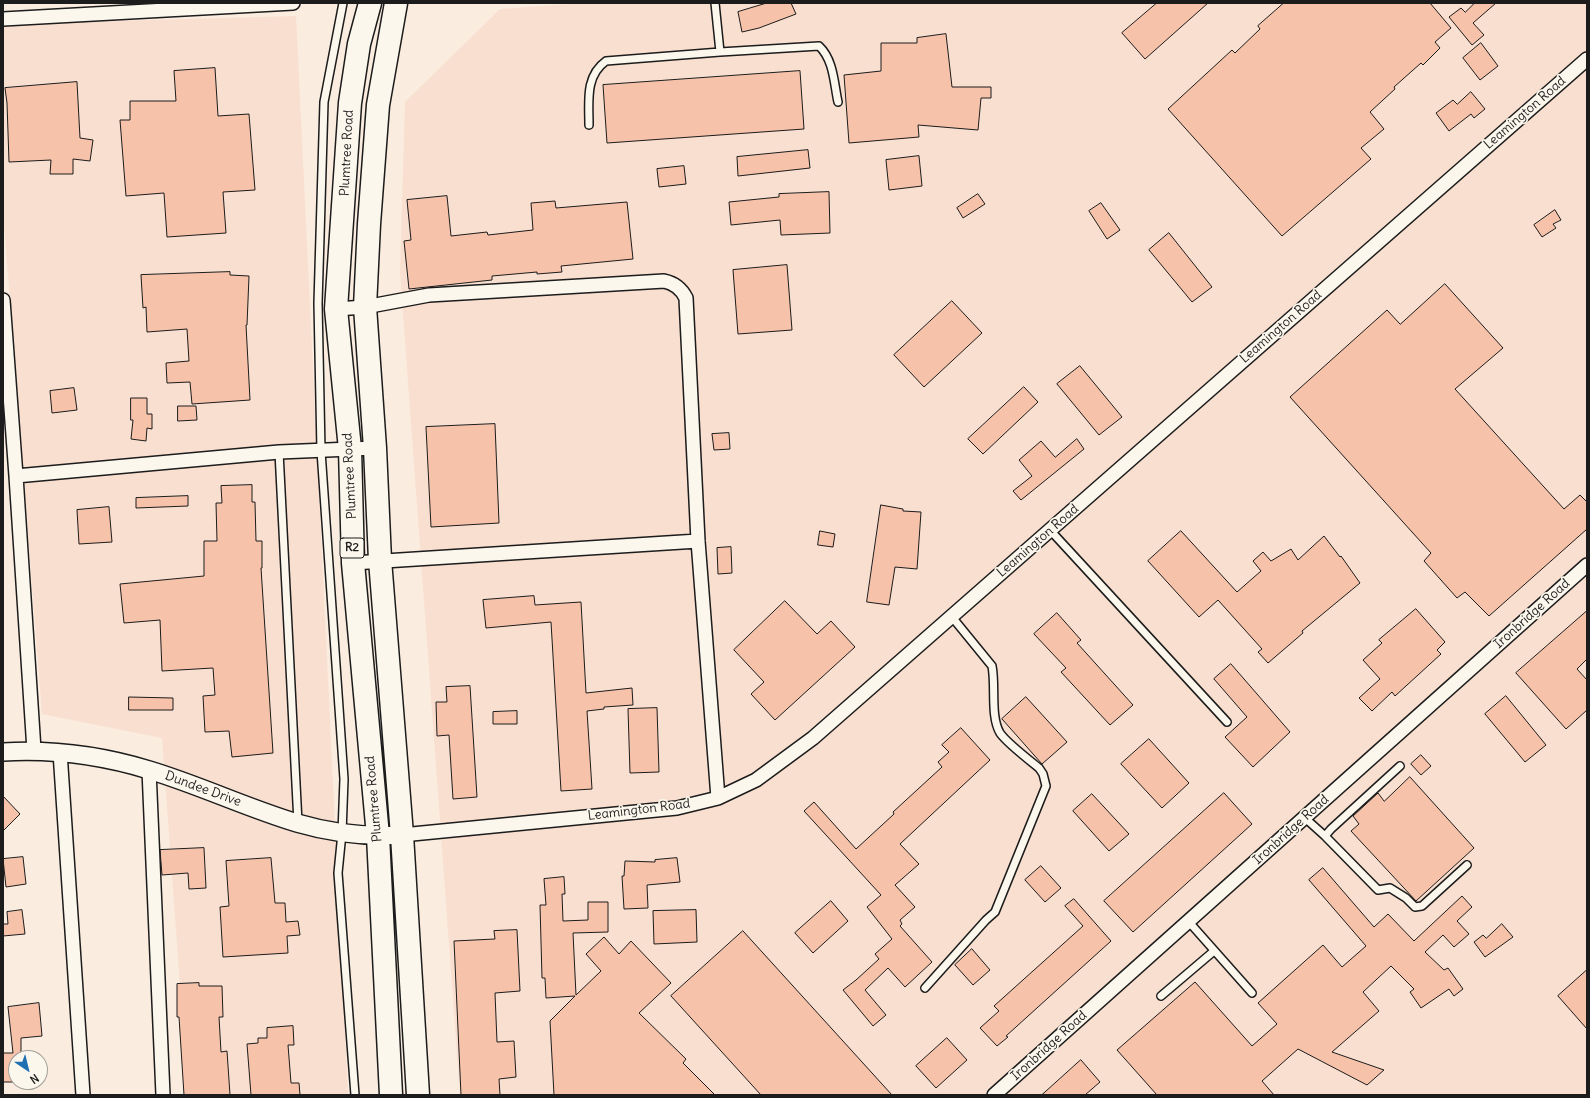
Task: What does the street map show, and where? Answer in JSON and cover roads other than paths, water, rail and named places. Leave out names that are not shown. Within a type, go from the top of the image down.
[{"type":"highway","name":"Plumtree Road","points":[[370,3],[359,44],[350,103],[336,310],[350,449],[353,563],[378,836],[391,1095]]},
{"type":"highway","name":"Plumtree Road","points":[[396,3],[378,105],[369,224],[365,307],[375,448],[380,560],[402,835],[418,1095]]},
{"type":"street","points":[[3,19],[292,3]]},
{"type":"street","name":"Leamington Road","points":[[402,835],[677,808],[718,798],[756,780],[814,738],[1587,59]]},
{"type":"street","points":[[336,310],[365,307],[429,295],[664,281],[678,287],[683,292],[686,298],[698,541],[718,798]]},
{"type":"street","points":[[3,300],[34,750]]},
{"type":"street","points":[[16,476],[278,452],[321,452],[375,448]]},
{"type":"street","points":[[353,563],[380,560],[698,541]]},
{"type":"street","name":"Ironbridge Road","points":[[994,1095],[1587,565]]},
{"type":"street","name":"Dundee Drive","points":[[3,752],[34,750],[98,756],[149,770],[298,823],[342,833],[378,836],[402,835]]},
{"type":"street","points":[[60,752],[83,1095]]},
{"type":"street","points":[[149,770],[163,1095]]},
{"type":"lane","points":[[343,3],[324,102],[318,302],[321,452],[344,779],[342,833],[338,873],[355,1095]]},
{"type":"lane","points":[[715,3],[720,52]]},
{"type":"lane","points":[[589,125],[590,85],[598,67],[606,61],[820,46],[826,53],[829,60],[838,102]]},
{"type":"lane","points":[[278,452],[298,823]]},
{"type":"lane","points":[[1050,530],[1227,722]]},
{"type":"lane","points":[[925,988],[986,920],[995,912],[1046,786],[1043,774],[1039,768],[1000,734],[996,723],[994,675],[992,666],[952,616]]},
{"type":"lane","points":[[1325,836],[1400,766]]},
{"type":"lane","points":[[1305,818],[1325,836],[1378,890],[1390,888],[1406,898],[1415,907],[1422,906],[1467,866]]},
{"type":"lane","points":[[1189,922],[1252,992]]},
{"type":"lane","points":[[1161,996],[1214,951]]}]
